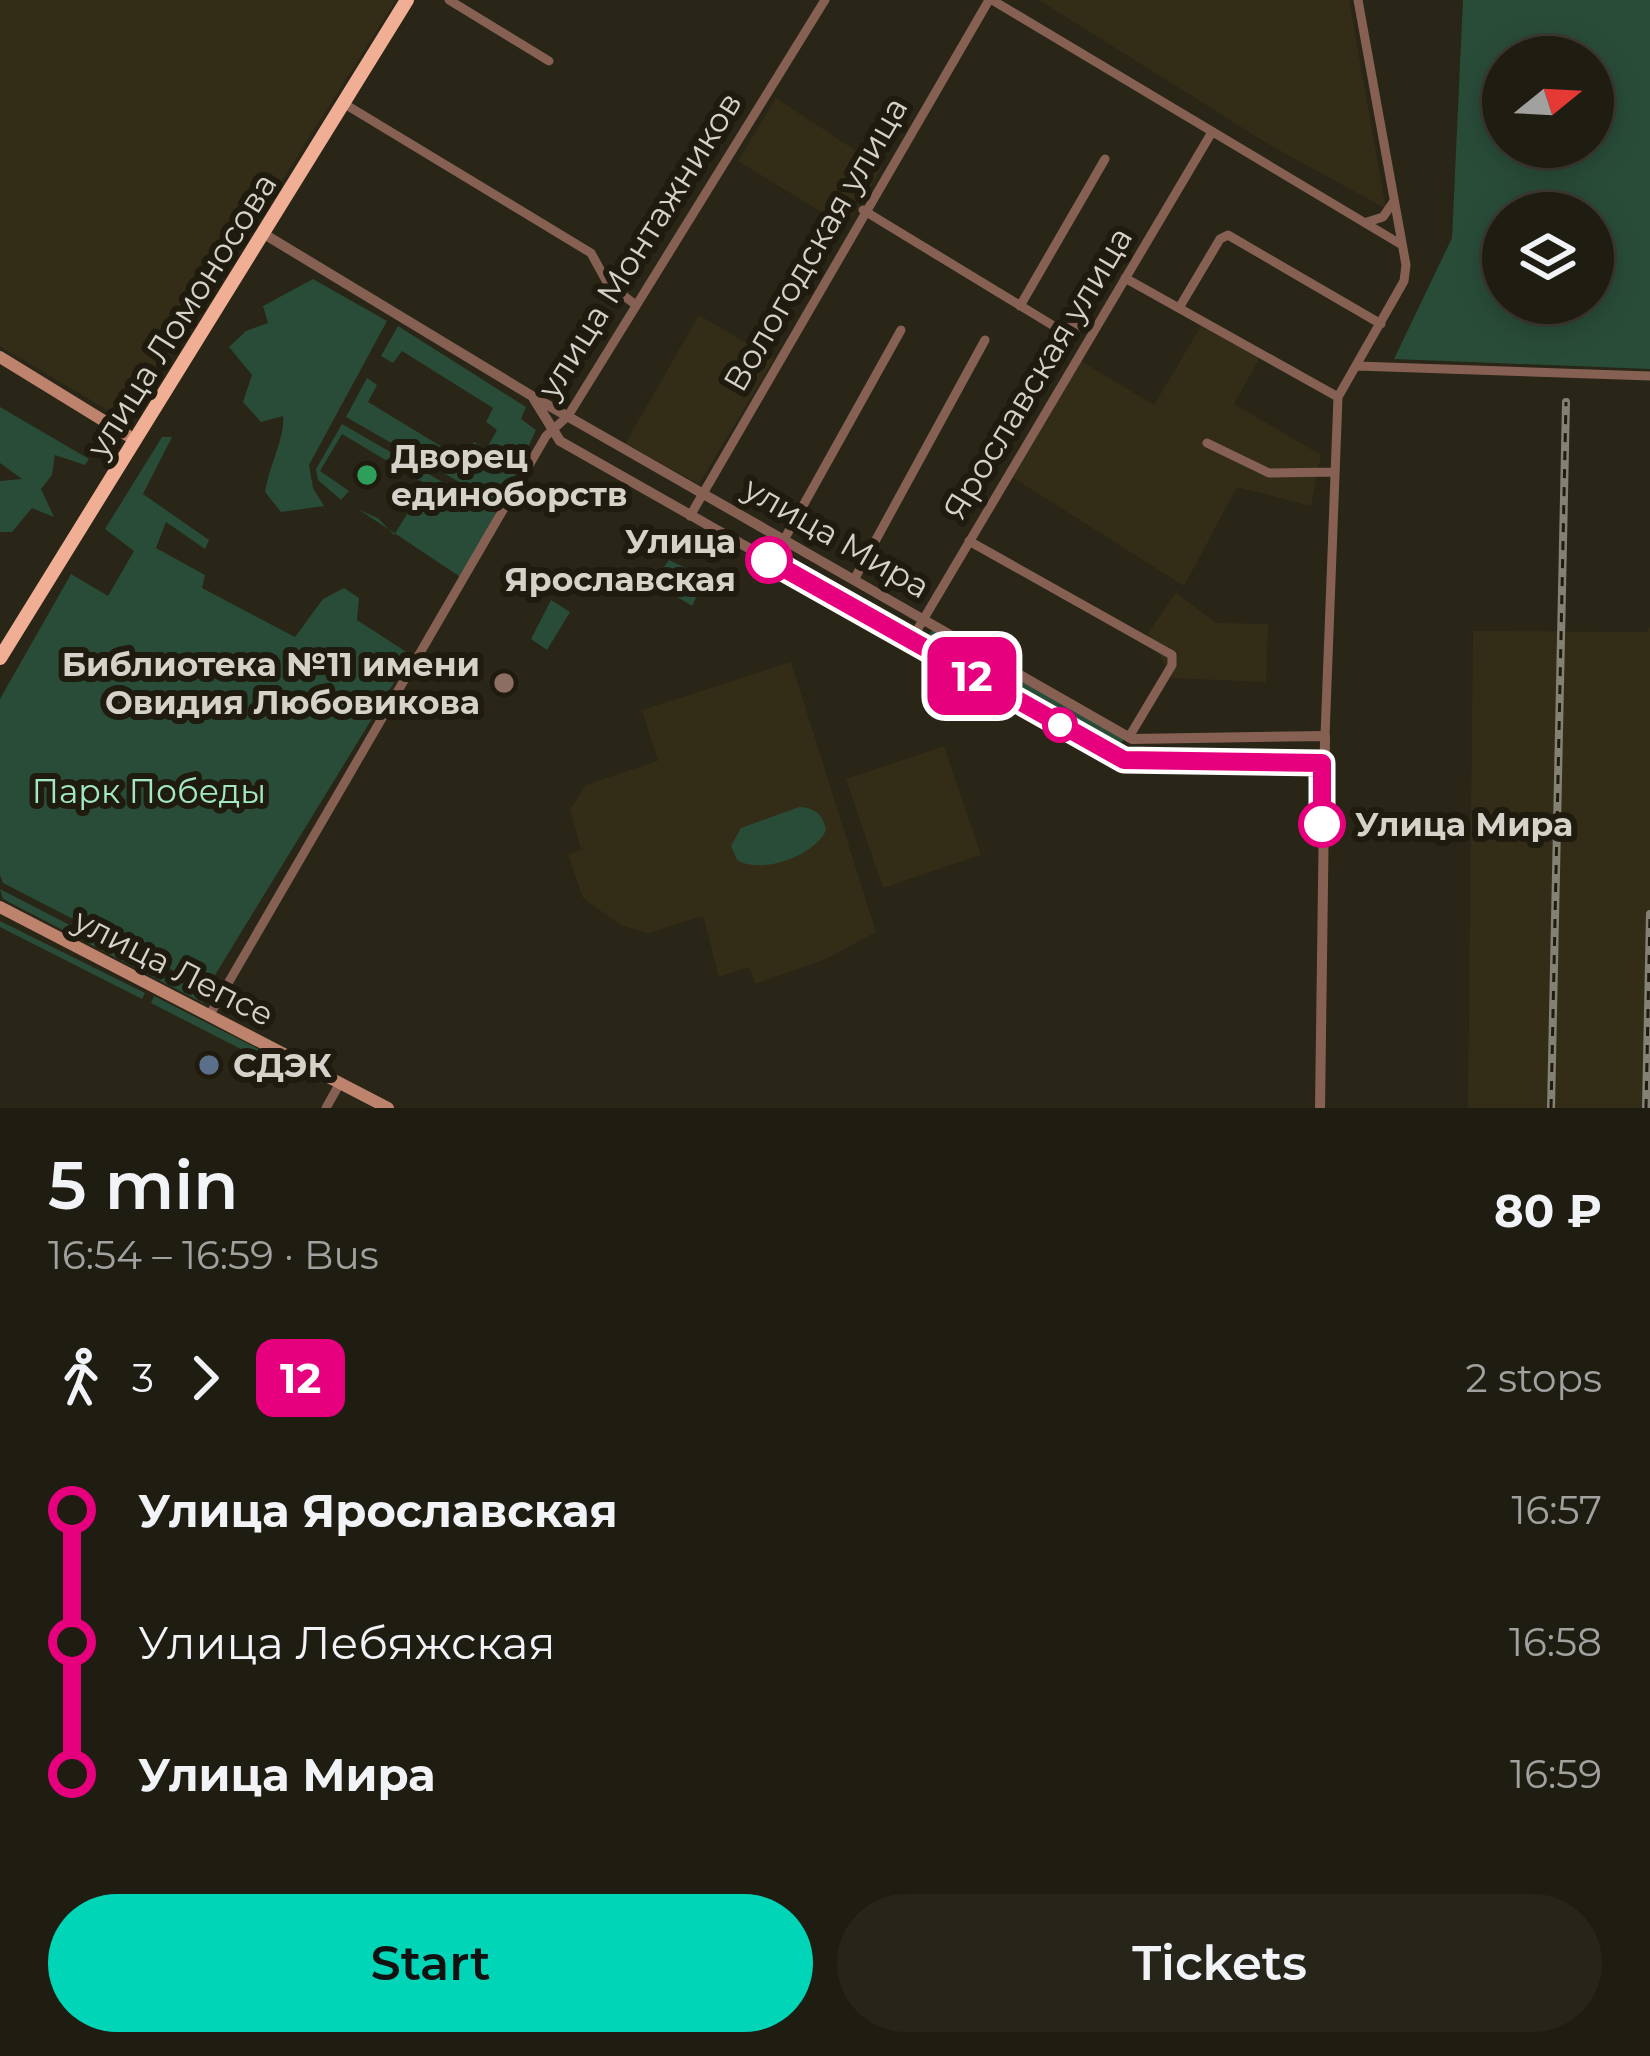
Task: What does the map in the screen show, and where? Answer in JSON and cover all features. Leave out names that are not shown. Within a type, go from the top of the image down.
[{"type":"highway","name":"улица Ломоносова","points":[[0,658],[407,0]]},
{"type":"main road","points":[[0,357],[135,440]]},
{"type":"main road","name":"улица Лепсе","points":[[0,907],[388,1108]]},
{"type":"street","points":[[449,0],[549,61]]},
{"type":"street","name":"улица Монтажников","points":[[209,1016],[551,430],[568,416],[825,0]]},
{"type":"street","points":[[990,0],[1402,245]]},
{"type":"street","name":"Вологодская улица","points":[[690,516],[863,210],[990,0]]},
{"type":"street","points":[[1320,1108],[1322,763],[1338,397],[1404,281],[1402,245],[1358,0]]},
{"type":"street","points":[[343,103],[591,253],[608,284],[637,305]]},
{"type":"street","name":"Ярославская улица","points":[[910,642],[1212,132]]},
{"type":"street","points":[[1020,306],[1105,159]]},
{"type":"street","points":[[1364,223],[1383,217],[1394,201]]},
{"type":"street","points":[[863,210],[1057,328],[1095,327]]},
{"type":"street","name":"улица Мира","points":[[264,234],[532,396],[1129,737]]},
{"type":"street","points":[[1179,308],[1220,239],[1228,235],[1382,324]]},
{"type":"street","points":[[1125,278],[1338,397]]},
{"type":"street","points":[[785,538],[902,330]]},
{"type":"street","points":[[855,578],[985,340]]},
{"type":"street","points":[[1357,366],[1650,376]]},
{"type":"street","name":"улица Мира","points":[[532,396],[551,430],[690,516],[1124,760],[1322,763]]},
{"type":"street","points":[[1207,443],[1270,473],[1336,472]]},
{"type":"street","points":[[969,542],[1172,655],[1172,665],[1129,737]]},
{"type":"street","points":[[1129,737],[1325,736]]},
{"type":"street","points":[[326,1108],[340,1083]]},
{"type":"shaded area","points":[[0,0],[396,0],[129,423],[0,346]]},
{"type":"shaded area","points":[[1039,0],[1349,0],[1386,209],[1270,145]]},
{"type":"shaded area","points":[[776,98],[882,168],[846,227],[738,161]]},
{"type":"shaded area","points":[[699,315],[774,359],[699,484],[625,444]]},
{"type":"shaded area","points":[[1204,321],[1260,357],[1234,404],[1321,455],[1311,506],[1237,487],[1184,586],[1012,477],[1079,360],[1154,405]]},
{"type":"shaded area","points":[[1176,593],[1216,623],[1268,624],[1266,682],[1172,678],[1148,633]]},
{"type":"shaded area","points":[[1650,627],[1650,1108],[1468,1108],[1473,631],[1647,632]]},
{"type":"shaded area","points":[[791,662],[876,932],[826,959],[755,984],[749,967],[719,977],[703,916],[648,933],[622,926],[583,898],[568,854],[581,850],[570,809],[586,785],[658,761],[642,710]]},
{"type":"shaded area","points":[[944,746],[981,855],[883,888],[846,779]]},
{"type":"green space","points":[[1463,0],[1650,0],[1650,369],[1394,359],[1452,238]]},
{"type":"green space","points":[[313,279],[387,321],[309,465],[313,488],[324,506],[281,512],[265,492],[283,416],[261,422],[243,402],[252,375],[229,347],[246,331],[268,323],[263,306]]},
{"type":"green space","points":[[398,326],[526,407],[521,419],[536,430],[501,506],[346,417],[367,378],[377,385],[368,402],[462,459],[474,442],[486,449],[497,430],[486,422],[493,408],[402,351],[393,363],[381,356]]},
{"type":"green space","points":[[0,407],[89,459],[85,465],[55,455],[52,475],[41,489],[54,517],[32,508],[12,532],[0,532],[0,481],[22,479],[0,463]]},
{"type":"green space","points":[[342,424],[496,513],[462,578],[395,534],[414,503],[432,511],[441,493],[342,434],[320,471],[349,491],[341,500],[318,480],[316,469]]},
{"type":"green space","name":"Парк Победы","points":[[162,437],[172,437],[143,494],[209,540],[205,549],[166,522],[156,548],[205,575],[202,588],[295,637],[323,599],[344,588],[359,598],[357,620],[411,655],[207,988],[3,883],[0,875],[0,699],[71,574],[108,596],[134,551],[105,529]]},
{"type":"green space","points":[[669,560],[706,578],[692,606],[653,582]]},
{"type":"green space","points":[[551,600],[570,612],[547,650],[531,639]]},
{"type":"green space","points":[[932,629],[1124,739],[1121,743],[929,635]]},
{"type":"green space","points":[[927,638],[1119,747],[1116,751],[924,644]]},
{"type":"green space","points":[[799,807],[817,813],[825,824],[826,830],[811,848],[773,864],[737,860],[731,846],[741,828]]},
{"type":"green space","points":[[0,889],[213,999],[203,1003],[3,899]]},
{"type":"green space","points":[[0,921],[145,993],[142,999],[0,927]]},
{"type":"green space","points":[[154,996],[278,1059],[274,1066],[151,1003]]},
{"type":"railway","points":[[1551,1108],[1566,402]]},
{"type":"railway","points":[[1646,1108],[1650,914]]},
{"type":"bus line","name":"12","points":[[769,560],[1124,760],[1322,763],[1322,824]]},
{"type":"place","name":"Дворец единоборств","points":[[367,475]]},
{"type":"place","name":"Улица Ярославская","points":[[769,560]]},
{"type":"place","name":"Библиотека №11 имени Овидия Любовикова","points":[[504,683]]},
{"type":"place","name":"Улица Мира","points":[[1322,824]]},
{"type":"place","name":"СДЭК","points":[[209,1065]]}]
